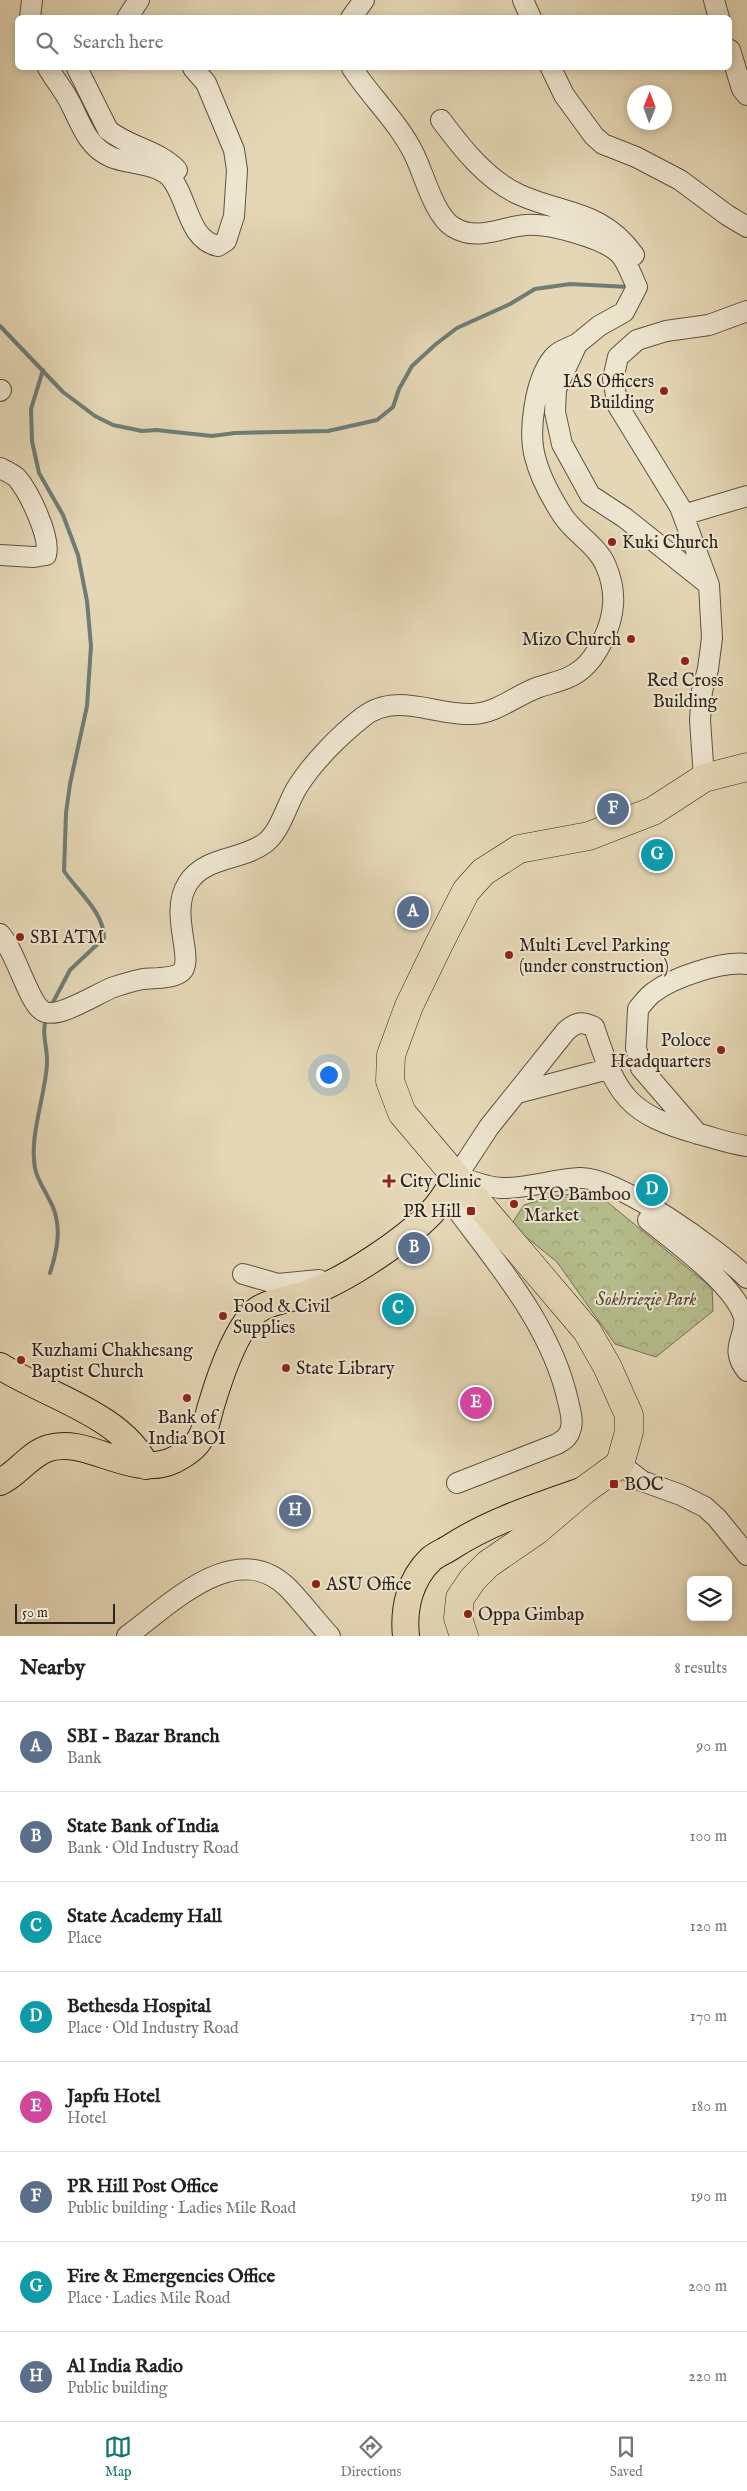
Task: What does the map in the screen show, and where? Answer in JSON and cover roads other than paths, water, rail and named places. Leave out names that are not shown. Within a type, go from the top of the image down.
[{"type":"highway","points":[[464,1636],[458,1618],[460,1598],[473,1579],[488,1564],[536,1531],[583,1491],[620,1464],[629,1432],[629,1415],[607,1366],[587,1331],[451,1185],[402,1113],[390,1081],[391,1055],[409,1006],[466,891],[483,872],[519,849],[589,836],[653,811],[704,778],[747,767]]},
{"type":"main road","points":[[0,1482],[7,1479],[29,1459],[49,1448],[62,1446],[146,1466],[173,1461],[189,1451],[201,1438],[223,1368],[253,1313],[271,1302],[293,1300],[315,1291],[369,1260],[406,1235],[431,1213],[451,1185]]},
{"type":"main road","points":[[0,1366],[24,1382],[90,1413],[124,1436],[139,1450],[146,1466]]},
{"type":"main road","points":[[406,1636],[406,1600],[412,1587],[432,1559],[479,1530],[531,1508],[583,1491]]},
{"type":"street","points":[[30,15],[32,0]]},
{"type":"street","points":[[128,15],[139,0]]},
{"type":"street","points":[[353,15],[364,0]]},
{"type":"street","points":[[523,0],[530,15]]},
{"type":"street","points":[[714,0],[718,15]]},
{"type":"street","points":[[732,56],[742,89],[747,95]]},
{"type":"street","points":[[49,70],[66,96],[84,133],[95,148],[110,157],[158,170],[168,176],[178,188],[192,221],[201,236],[210,244],[215,245],[226,241],[234,216],[236,170],[234,150],[206,83],[195,70]]},
{"type":"street","points":[[78,70],[108,130],[116,137],[165,159],[179,172],[196,197],[215,245]]},
{"type":"street","points":[[0,934],[10,945],[32,998],[40,1010],[50,1014],[64,1011],[112,987],[134,981],[177,974],[183,969],[186,957],[179,924],[180,905],[186,886],[198,869],[255,849],[268,841],[298,786],[314,765],[361,718],[373,709],[386,705],[402,704],[441,712],[470,714],[485,712],[538,687],[566,679],[590,662],[603,640],[614,610],[615,600],[612,584],[604,561],[564,518],[546,484],[534,454],[533,428],[540,382],[553,357],[577,344],[599,326],[624,312],[637,287],[620,254],[595,240],[570,230],[527,225],[473,234],[453,226],[445,220],[434,201],[413,151],[353,70]]},
{"type":"street","points":[[552,70],[564,95],[594,136],[603,144],[636,157],[680,180],[726,215],[747,227]]},
{"type":"street","points":[[441,120],[460,146],[490,175],[518,194],[585,216],[602,224],[625,243],[639,264],[644,282],[632,296]]},
{"type":"street","points":[[704,778],[700,720],[702,691],[708,669],[712,638],[709,585],[683,515],[618,406],[613,379],[618,357],[637,340],[666,331],[709,325],[747,311]]},
{"type":"street","points":[[577,344],[556,389],[555,412],[562,444],[566,452],[590,495],[625,518],[709,585]]},
{"type":"street","points":[[0,468],[15,476],[24,486],[47,537],[48,547],[46,555],[34,557],[0,555]]},
{"type":"street","points":[[683,515],[747,496]]},
{"type":"street","points":[[698,1134],[641,1068],[636,1048],[638,1008],[653,992],[678,978],[714,968],[747,964]]},
{"type":"street","points":[[451,1185],[489,1127],[574,1024],[585,1022],[594,1027],[608,1069],[631,1104],[650,1117],[669,1126],[747,1146]]},
{"type":"street","points":[[517,1093],[608,1069]]},
{"type":"street","points":[[451,1185],[484,1185],[501,1188],[581,1178],[613,1186],[699,1240],[736,1267],[747,1278]]},
{"type":"street","points":[[451,1185],[538,1324],[561,1374],[572,1417],[570,1431],[565,1440],[457,1483]]},
{"type":"street","points":[[613,1186],[627,1202],[718,1277],[744,1315],[745,1321],[739,1354],[740,1363],[747,1371]]},
{"type":"street","points":[[243,1274],[278,1284],[292,1284],[322,1279],[369,1260]]},
{"type":"street","points":[[620,1464],[642,1481],[682,1495],[705,1507],[717,1518],[747,1555]]},
{"type":"street","points":[[127,1636],[209,1577],[235,1569],[260,1570],[275,1578],[286,1587],[330,1636]]},
{"type":"waterway","points":[[0,326],[63,392],[95,416],[113,425],[142,431],[156,430],[212,436],[235,433],[328,431],[377,420],[393,407],[399,389],[412,366],[436,344],[457,328],[510,304],[535,289],[570,284],[630,287]]},
{"type":"waterway","points":[[43,370],[31,409],[32,441],[39,473],[63,515],[78,555],[87,601],[91,646],[87,706],[70,784],[66,813],[64,871],[95,911],[100,920],[104,938],[70,970],[51,1006]]},
{"type":"waterway","points":[[46,1019],[44,1030],[47,1052],[46,1077],[34,1143],[34,1156],[36,1172],[53,1208],[58,1226],[57,1245],[50,1273]]},
{"type":"place","name":"IAS Officers Building","points":[[664,391]]},
{"type":"place","name":"Kuki Church","points":[[612,542]]},
{"type":"place","name":"Mizo Church","points":[[631,639]]},
{"type":"place","name":"Red Cross Building","points":[[685,661]]},
{"type":"place","name":"PR Hill Post Office","points":[[613,809]]},
{"type":"place","name":"Fire & Emergencies Office","points":[[657,855]]},
{"type":"place","name":"SBI - Bazar Branch","points":[[413,912]]},
{"type":"place","name":"SBI ATM","points":[[20,937]]},
{"type":"place","name":"Multi Level Parking (under construction)","points":[[509,955]]},
{"type":"place","name":"Poloce Headquarters","points":[[721,1050]]},
{"type":"place","name":"City Clinic","points":[[389,1181]]},
{"type":"place","name":"Bethesda Hospital","points":[[652,1190]]},
{"type":"place","name":"TYO Bamboo Market","points":[[514,1204]]},
{"type":"place","name":"PR Hill","points":[[471,1211]]},
{"type":"place","name":"State Bank of India","points":[[414,1248]]},
{"type":"place","name":"State Academy Hall","points":[[398,1309]]},
{"type":"place","name":"Food & Civil Supplies","points":[[223,1316]]},
{"type":"place","name":"Kuzhami Chakhesang Baptist Church","points":[[21,1360]]},
{"type":"place","name":"State Library","points":[[286,1368]]},
{"type":"place","name":"Bank of India BOI","points":[[187,1398]]},
{"type":"place","name":"Japfu Hotel","points":[[476,1403]]},
{"type":"place","name":"BOC","points":[[614,1484]]},
{"type":"place","name":"Al India Radio","points":[[295,1511]]},
{"type":"place","name":"ASU Office","points":[[316,1584]]},
{"type":"place","name":"Oppa Gimbap","points":[[468,1614]]},
{"type":"park label","name":"Sokhriezie Park","points":[[646,1299]]}]
